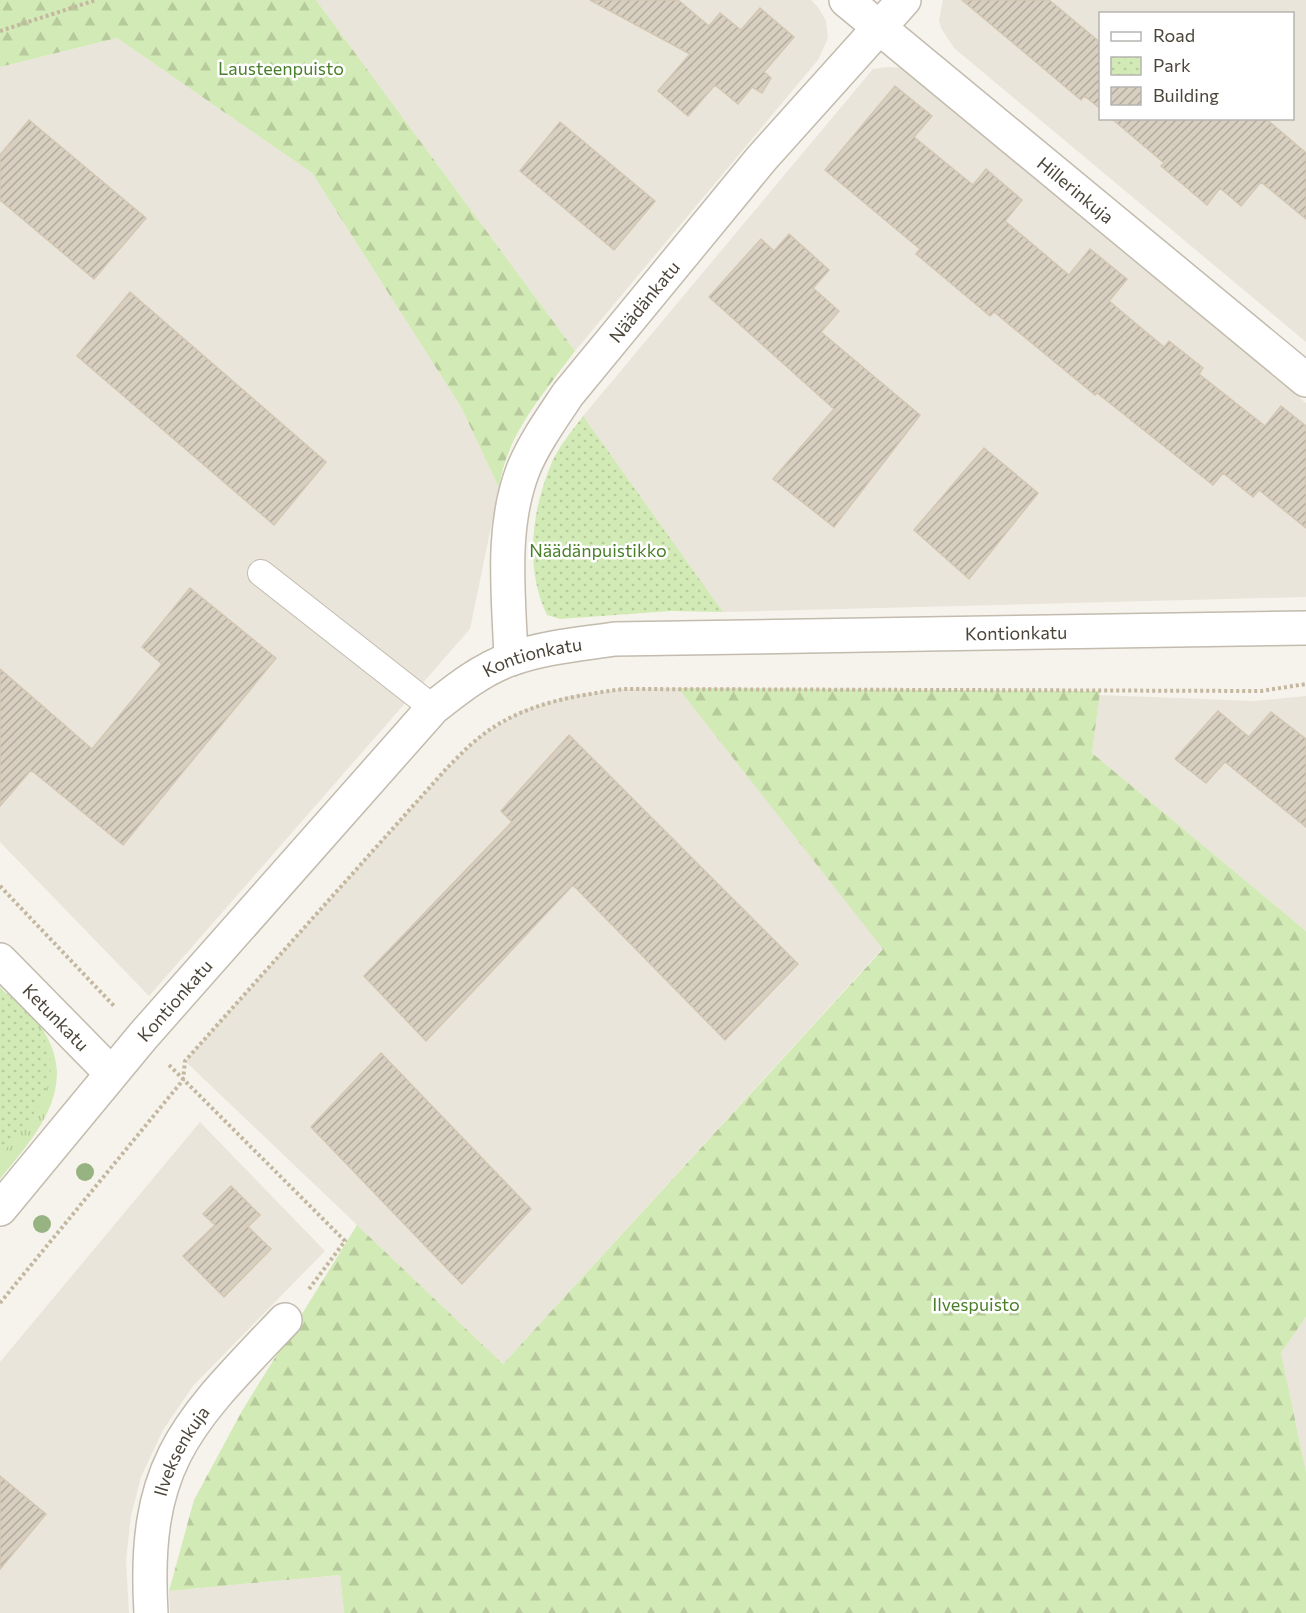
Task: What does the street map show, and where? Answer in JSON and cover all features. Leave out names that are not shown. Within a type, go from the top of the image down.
[{"type":"street","name":"Hillerinkuja","points":[[846,0],[1306,380]]},
{"type":"street","name":"Näädänkatu","points":[[511,659],[507,557],[512,515],[523,470],[543,431],[568,394],[762,158],[904,0]]},
{"type":"street","name":"Kontionkatu","points":[[0,1209],[143,1036],[434,708],[468,681],[511,659],[560,647],[615,639],[1306,628]]},
{"type":"street","name":"Ketunkatu","points":[[0,960],[111,1073]]},
{"type":"street","name":"Ilveksenkuja","points":[[151,1613],[152,1520],[165,1471],[176,1448],[205,1405],[285,1320]]},
{"type":"lane","points":[[261,573],[434,708]]},
{"type":"path","points":[[0,31],[96,0]]},
{"type":"path","points":[[0,1303],[183,1080],[185,1061],[446,769],[480,736],[523,710],[569,696],[623,689],[1261,692],[1306,684]]},
{"type":"path","points":[[0,886],[183,1080],[345,1241],[285,1320]]},
{"type":"shaded area","points":[[316,0],[811,0],[826,21],[828,38],[818,60],[575,351]]},
{"type":"shaded area","points":[[943,0],[1306,0],[1306,342],[954,48],[941,28],[939,20]]},
{"type":"shaded area","points":[[117,38],[312,173],[461,407],[499,488],[470,629],[149,996],[0,842],[0,67]]},
{"type":"shaded area","points":[[906,68],[920,75],[1306,403],[1306,597],[723,612],[583,416],[873,69]]},
{"type":"shaded area","points":[[678,688],[883,948],[503,1364],[185,1061],[446,769],[480,736],[523,710],[569,696],[623,689]]},
{"type":"shaded area","points":[[1099,695],[1254,701],[1306,696],[1306,931],[1092,753]]},
{"type":"shaded area","points":[[200,1122],[325,1251],[193,1386],[163,1430],[141,1477],[131,1516],[126,1561],[129,1613],[0,1613],[0,1362]]},
{"type":"shaded area","points":[[1306,1317],[1306,1472],[1281,1353]]},
{"type":"shaded area","points":[[340,1575],[344,1613],[170,1613],[169,1591]]},
{"type":"green space","name":"Lausteenpuisto","points":[[0,0],[316,0],[575,351],[539,399],[518,432],[509,450],[499,488],[461,407],[312,173],[117,38],[0,67]]},
{"type":"green space","name":"Näädänpuistikko","points":[[583,416],[723,612],[671,611],[560,619],[547,615],[535,578],[533,538],[536,518],[552,462]]},
{"type":"green space","name":"Ilvespuisto","points":[[678,688],[1100,691],[1092,753],[1306,931],[1306,1317],[1281,1353],[1306,1472],[1306,1613],[344,1613],[340,1575],[169,1591],[194,1500],[242,1411],[357,1225],[503,1364],[883,949]]},
{"type":"green space","points":[[0,987],[6,994],[9,992],[18,1001],[43,1030],[53,1051],[57,1072],[55,1091],[39,1128],[0,1179]]},
{"type":"green space","points":[[0,987],[40,1032],[48,1050],[51,1067],[49,1083],[34,1114],[0,1156]]},
{"type":"building","points":[[590,0],[678,0],[709,26],[720,13],[741,30],[760,8],[794,37],[764,72],[771,78],[762,93],[752,87],[738,104],[715,85],[688,116],[658,91],[690,54]]},
{"type":"building","points":[[962,0],[1049,0],[1099,41],[1099,107],[1084,96],[1081,100]]},
{"type":"building","points":[[895,86],[932,116],[914,137],[973,185],[986,169],[1022,200],[1005,221],[1069,275],[1090,249],[1127,279],[1109,301],[1164,347],[1169,341],[1203,368],[1199,374],[1265,426],[1281,406],[1306,426],[1306,528],[1259,490],[1253,497],[1223,473],[1213,485],[1097,393],[1095,395],[994,312],[990,316],[916,254],[920,249],[825,170]]},
{"type":"building","points":[[29,120],[146,218],[94,279],[0,200],[0,155]]},
{"type":"building","points":[[1113,120],[1267,120],[1306,153],[1306,219],[1261,182],[1241,206],[1220,188],[1207,205],[1161,166],[1164,163]]},
{"type":"building","points":[[560,122],[655,201],[614,250],[520,171]]},
{"type":"building","points":[[789,234],[829,270],[813,288],[839,311],[821,332],[920,415],[834,527],[773,479],[834,409],[709,297],[761,239],[774,251]]},
{"type":"building","points":[[130,292],[326,462],[274,525],[77,356]]},
{"type":"building","points":[[984,448],[1038,493],[969,579],[914,530]]},
{"type":"building","points":[[190,588],[276,658],[123,845],[31,770],[0,806],[0,669],[92,749],[162,664],[142,647]]},
{"type":"building","points":[[1218,711],[1249,737],[1271,712],[1306,739],[1306,827],[1225,762],[1206,783],[1175,759]]},
{"type":"building","points":[[569,735],[798,964],[725,1040],[573,885],[426,1041],[364,976],[512,822],[501,811]]},
{"type":"building","points":[[381,1053],[531,1209],[462,1284],[311,1127]]},
{"type":"building","points":[[231,1186],[260,1215],[248,1227],[271,1249],[224,1297],[183,1256],[215,1225],[203,1214]]},
{"type":"building","points":[[0,1476],[46,1514],[0,1569]]}]
